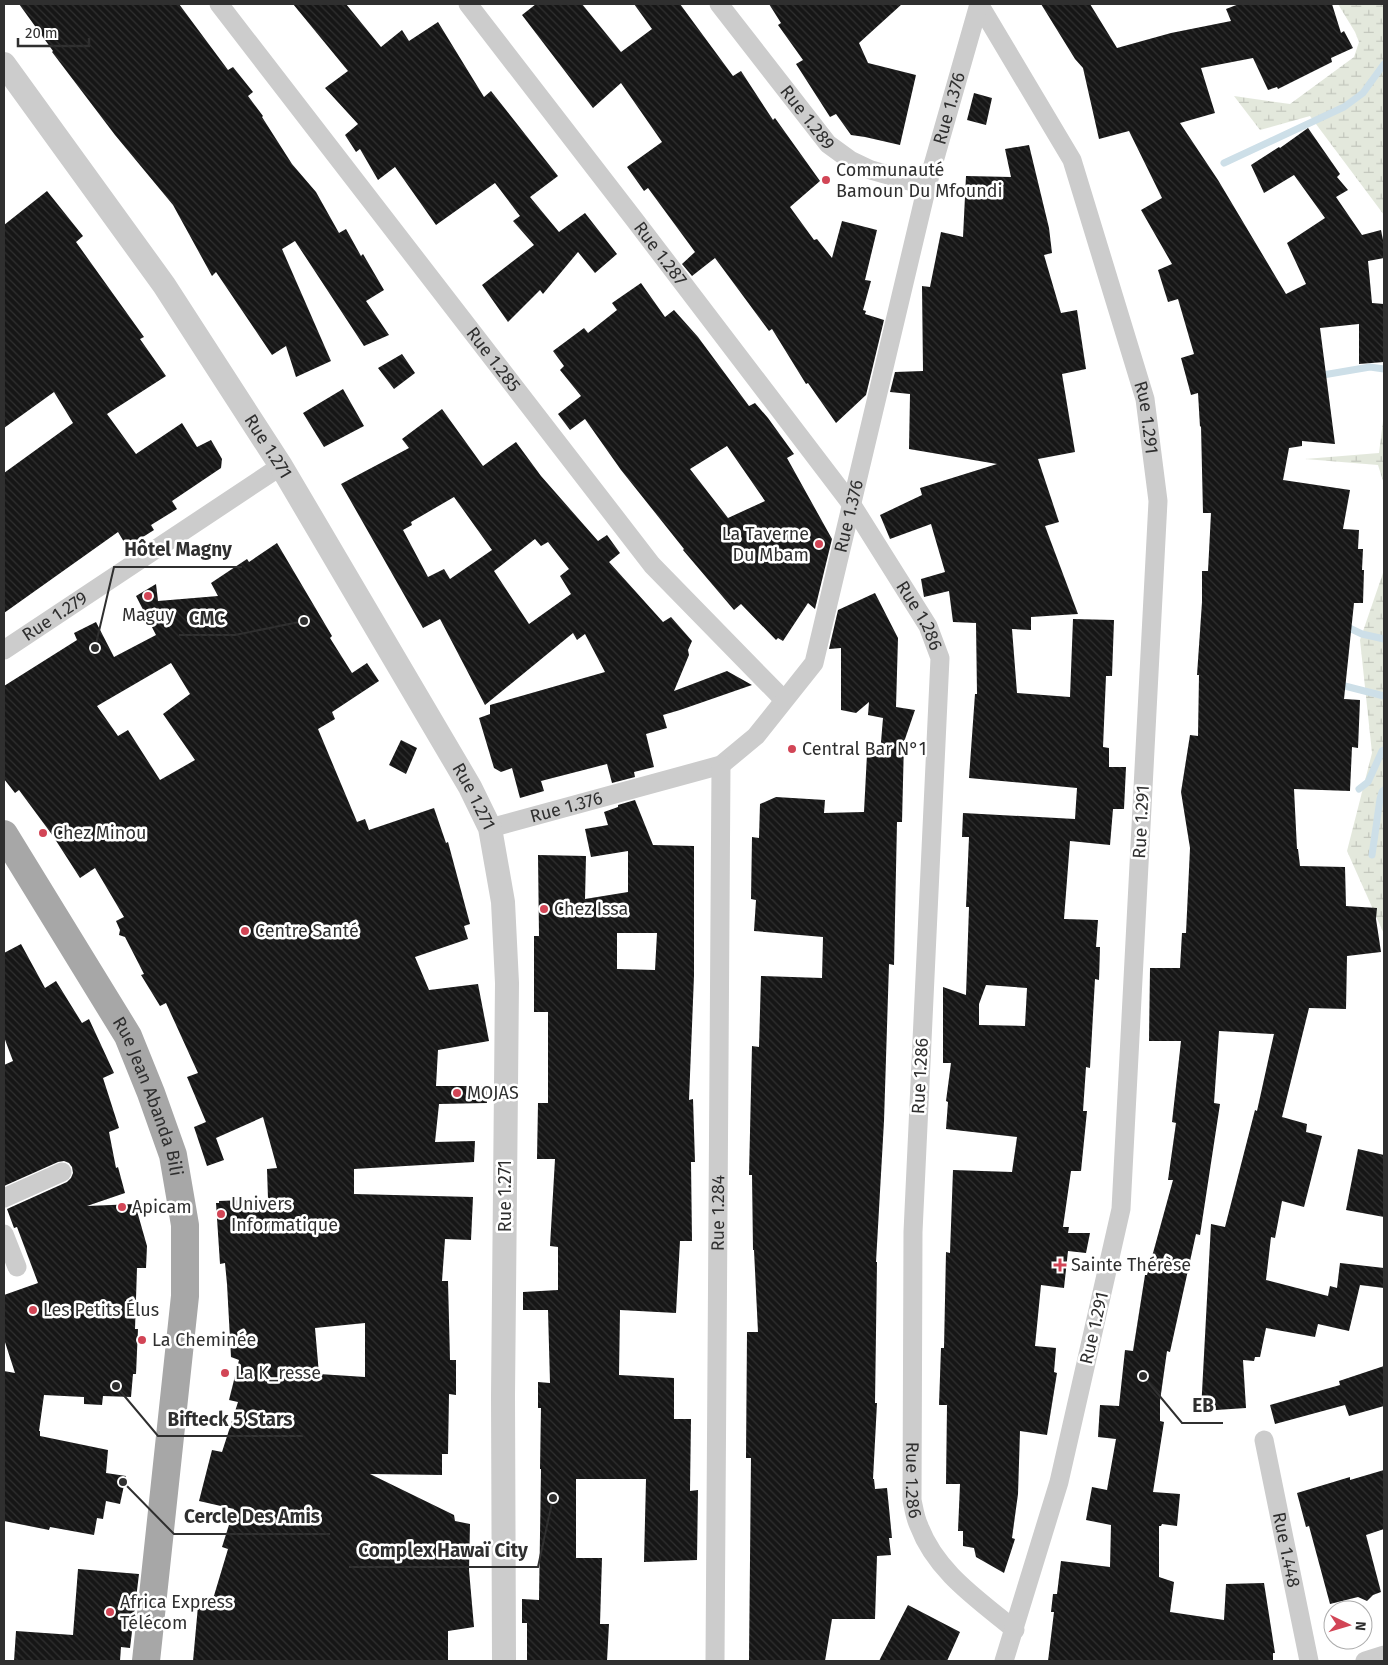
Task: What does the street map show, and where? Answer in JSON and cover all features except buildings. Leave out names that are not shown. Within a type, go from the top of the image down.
[{"type":"main road","name":"Rue Jean Abanda Bili","points":[[4,834],[128,1036],[173,1155],[185,1225],[186,1296],[146,1661]]},
{"type":"street","name":"Rue 1.285","points":[[219,4],[652,565],[784,700]]},
{"type":"street","name":"Rue 1.287","points":[[468,4],[852,505]]},
{"type":"street","name":"Rue 1.289","points":[[719,4],[828,144],[850,160],[871,170],[927,186]]},
{"type":"street","name":"Rue 1.376","points":[[490,828],[721,765],[756,736],[814,663],[927,186],[979,4]]},
{"type":"street","name":"Rue 1.291","points":[[979,4],[1072,160],[1145,399],[1158,501],[1121,1209],[1059,1482],[1004,1661]]},
{"type":"street","name":"Rue 1.271","points":[[4,64],[164,285],[281,466],[470,787],[490,828],[503,902],[507,983],[503,1396],[504,1661]]},
{"type":"street","name":"Rue 1.279","points":[[4,650],[281,466]]},
{"type":"street","name":"Rue 1.286","points":[[852,505],[928,626],[940,658],[913,1232],[912,1500],[918,1526],[930,1550],[954,1580],[1015,1630]]},
{"type":"street","name":"Rue 1.284","points":[[715,1661],[721,765]]},
{"type":"street","points":[[4,1198],[62,1172]]},
{"type":"street","points":[[4,1234],[17,1267]]},
{"type":"street","name":"Rue 1.448","points":[[1264,1440],[1309,1661]]},
{"type":"street","points":[[1365,1661],[1384,1655]]},
{"type":"green space","points":[[1338,4],[1384,4],[1384,215],[1310,116],[1260,130],[1234,96],[1290,104],[1354,57],[1359,42]]},
{"type":"green space","points":[[1384,413],[1384,484],[1378,465],[1305,459],[1379,453]]},
{"type":"green space","points":[[1384,570],[1384,934],[1347,851],[1372,753],[1360,640]]},
{"type":"waterway","points":[[1224,163],[1344,107],[1363,93],[1384,64]]},
{"type":"waterway","points":[[1317,376],[1370,367],[1384,369]]},
{"type":"waterway","points":[[1343,625],[1362,634],[1384,639]]},
{"type":"waterway","points":[[1337,684],[1384,696]]},
{"type":"waterway","points":[[1359,789],[1368,782],[1384,750]]},
{"type":"waterway","points":[[1372,855],[1380,799],[1384,790]]},
{"type":"place","name":"Communauté Bamoun Du Mfoundi","points":[[826,180]]},
{"type":"place","name":"La Taverne Du Mbam","points":[[819,544]]},
{"type":"place","name":"Maguy","points":[[148,596]]},
{"type":"place","name":"CMC","points":[[304,621]]},
{"type":"place","name":"Hôtel Magny","points":[[95,648]]},
{"type":"place","name":"Central Bar N°1","points":[[792,749]]},
{"type":"place","name":"Chez Minou","points":[[43,833]]},
{"type":"place","name":"Chez Issa","points":[[544,909]]},
{"type":"place","name":"Centre Santé","points":[[245,931]]},
{"type":"place","name":"MOJAS","points":[[457,1093]]},
{"type":"place","name":"Apicam","points":[[122,1207]]},
{"type":"place","name":"Univers Informatique","points":[[221,1214]]},
{"type":"place","name":"Sainte Thérèse","points":[[1060,1265]]},
{"type":"place","name":"Les Petits Élus","points":[[33,1310]]},
{"type":"place","name":"La Cheminée","points":[[142,1340]]},
{"type":"place","name":"La K_resse","points":[[225,1373]]},
{"type":"place","name":"EB","points":[[1143,1376]]},
{"type":"place","name":"Bifteck 5 Stars","points":[[116,1386]]},
{"type":"place","name":"Cercle Des Amis","points":[[123,1482]]},
{"type":"place","name":"Complex Hawaï City","points":[[553,1498]]},
{"type":"place","name":"Africa Express Télécom","points":[[110,1612]]}]
